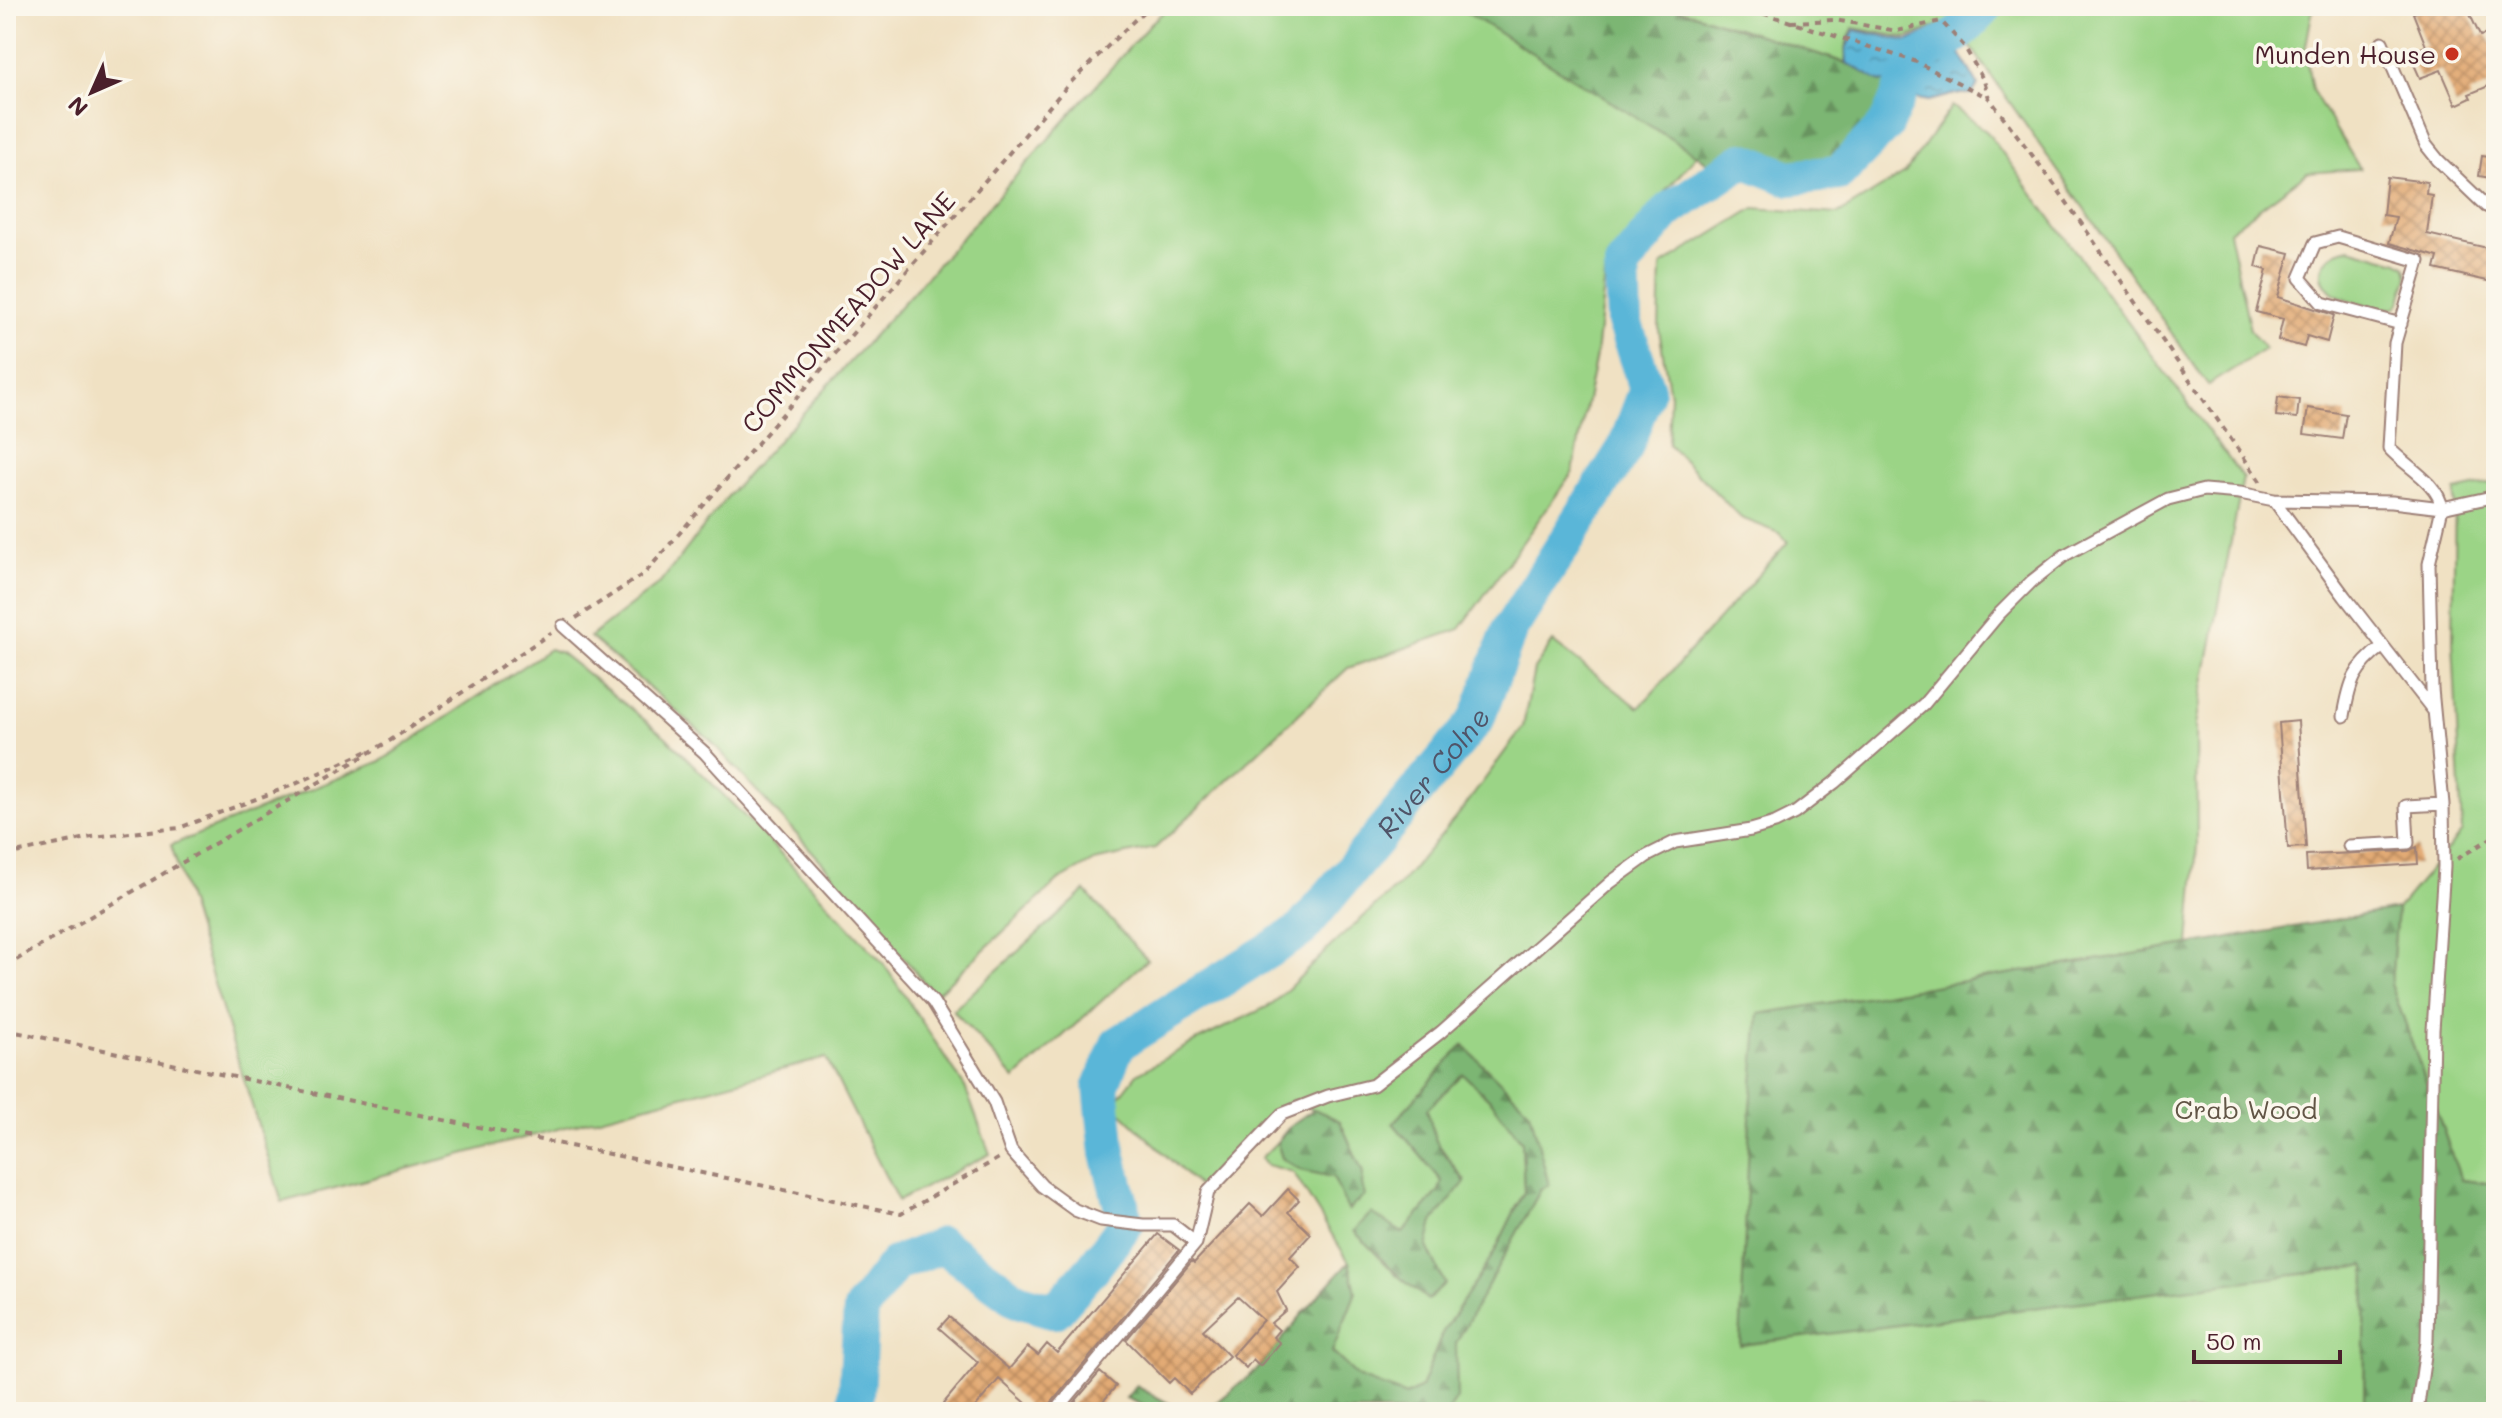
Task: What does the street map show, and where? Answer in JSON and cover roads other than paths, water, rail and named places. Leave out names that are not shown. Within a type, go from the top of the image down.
[{"type":"lane","points":[[2382,42],[2426,145],[2486,206],[2496,210]]},
{"type":"lane","points":[[2401,324],[2322,303],[2300,278],[2315,243],[2338,237],[2419,261],[2401,324],[2395,343],[2389,448],[2402,463],[2426,480],[2441,500],[2442,508],[2429,564],[2433,710],[2443,804],[2444,867],[2433,1030],[2427,1341],[2417,1412]]},
{"type":"lane","points":[[1055,1412],[1196,1243],[1208,1192],[1282,1114],[1328,1096],[1373,1085],[1441,1032],[1611,882],[1647,856],[1675,842],[1751,830],[1795,813],[1866,757],[1924,704],[1999,614],[2032,581],[2065,555],[2168,499],[2204,490],[2274,500],[2392,502],[2442,508],[2496,496]]},
{"type":"lane","points":[[2274,500],[2433,710]]},
{"type":"lane","points":[[563,626],[705,753],[933,1002],[994,1102],[1011,1151],[1042,1186],[1075,1210],[1101,1220],[1173,1225],[1196,1243]]},
{"type":"lane","points":[[2344,716],[2349,686],[2359,666],[2383,646]]},
{"type":"lane","points":[[2349,846],[2408,843],[2406,806],[2443,804]]},
{"type":"water","points":[[1974,6],[1994,6],[1978,29],[1957,48],[1978,85],[1972,94],[1955,94],[1929,101],[1918,99],[1894,84],[1879,81],[1847,63],[1846,49],[1854,30],[1908,41],[1958,19]]},
{"type":"waterway","name":"River Colne","points":[[855,1412],[861,1309],[895,1264],[942,1245],[1017,1300],[1055,1311],[1126,1224],[1108,1153],[1101,1086],[1118,1044],[1300,931],[1477,719],[1510,629],[1625,448],[1647,389],[1624,322],[1622,266],[1668,211],[1743,160],[1789,178],[1839,173],[1886,125],[1914,61],[1961,32],[1986,6]]},
{"type":"place","name":"Munden House","points":[[2452,54]]},
{"type":"park label","name":"Crab Wood","points":[[2246,1109]]}]
